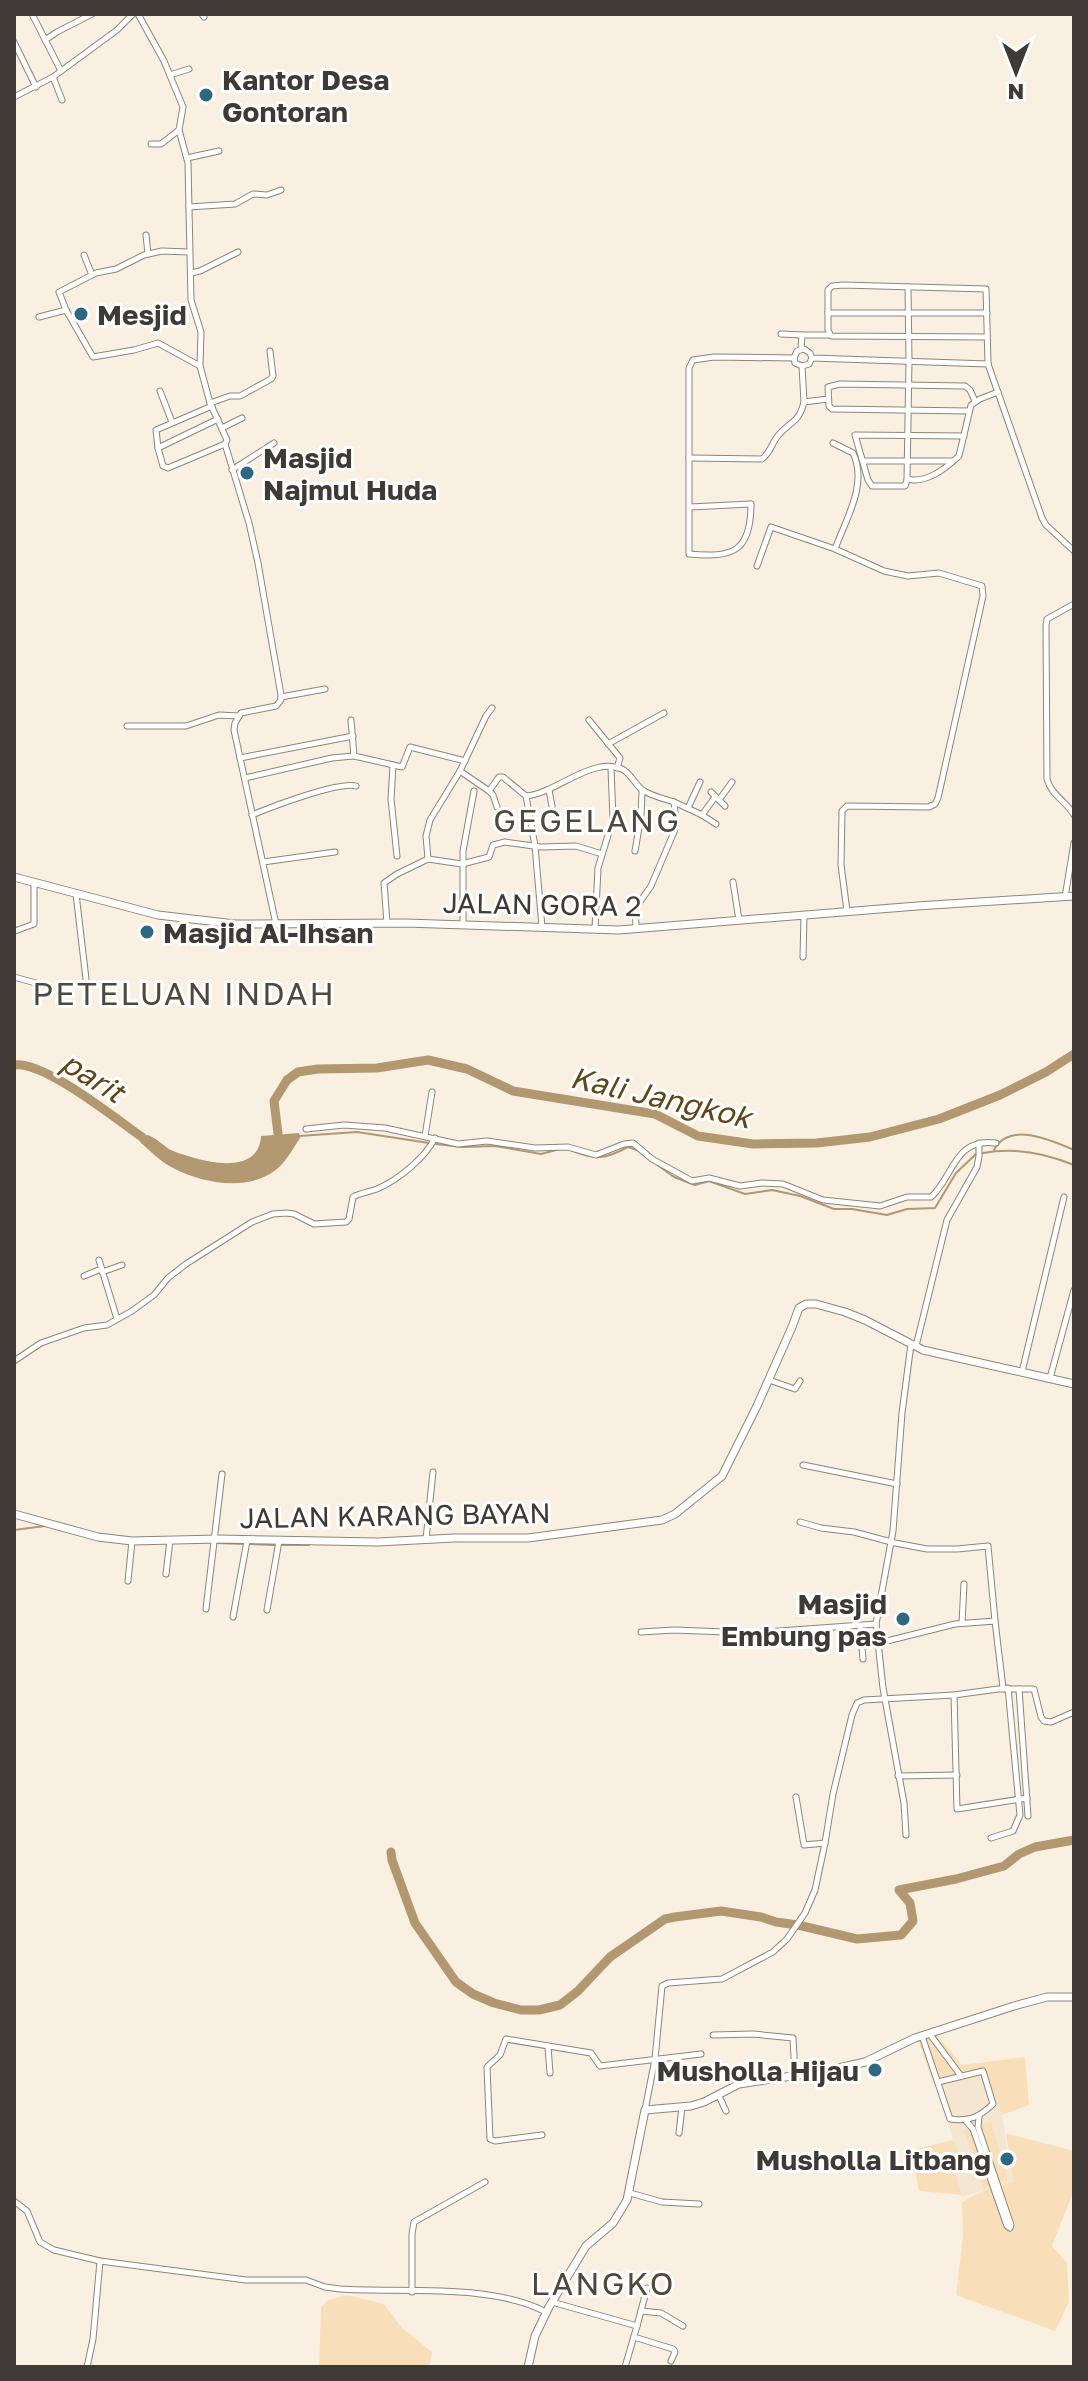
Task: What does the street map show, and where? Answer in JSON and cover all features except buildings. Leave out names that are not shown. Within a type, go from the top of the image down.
[{"type":"street","points":[[32,14],[60,69]]},
{"type":"street","points":[[45,40],[92,14]]},
{"type":"street","points":[[14,97],[53,77],[136,14],[170,75],[183,107],[179,130],[187,158],[191,300],[201,332],[200,366],[211,405],[227,440],[225,444],[258,563],[281,697],[276,706],[246,711],[239,716],[234,730],[276,924]]},
{"type":"street","points":[[14,42],[36,87]]},
{"type":"street","points":[[14,60],[21,56]]},
{"type":"street","points":[[170,75],[189,69]]},
{"type":"street","points":[[53,77],[62,100]]},
{"type":"street","points":[[151,144],[161,144],[179,130]]},
{"type":"street","points":[[187,158],[219,151]]},
{"type":"street","points":[[189,207],[235,204],[253,194],[267,195],[281,190]]},
{"type":"street","points":[[146,235],[148,254]]},
{"type":"street","points":[[189,252],[148,254],[59,291],[91,355],[95,357],[158,343],[200,366]]},
{"type":"street","points":[[191,273],[238,252]]},
{"type":"street","points":[[84,255],[92,275]]},
{"type":"street","points":[[828,335],[828,290],[832,286],[984,288],[987,292],[988,364],[1042,518],[1074,551]]},
{"type":"street","points":[[908,287],[909,409],[908,436],[907,462],[907,479],[903,487],[872,486],[868,480],[855,435],[908,436],[964,436]]},
{"type":"street","points":[[39,317],[66,310]]},
{"type":"street","points":[[828,313],[987,313]]},
{"type":"street","points":[[781,334],[987,337]]},
{"type":"street","points":[[801,349],[809,351],[812,358],[809,364],[802,366],[795,363],[794,358],[801,349],[802,335]]},
{"type":"street","points":[[225,444],[168,468],[163,466],[156,430],[230,396],[240,396],[271,379],[270,351]]},
{"type":"street","points":[[690,507],[751,504],[751,527],[741,543],[729,553],[710,556],[689,554],[689,368],[693,360],[714,357],[794,358]]},
{"type":"street","points":[[812,358],[988,364]]},
{"type":"street","points":[[689,458],[762,459],[777,437],[802,413],[802,366]]},
{"type":"street","points":[[969,411],[836,409],[829,406],[828,387],[832,384],[965,386],[975,401]]},
{"type":"street","points":[[160,391],[172,422]]},
{"type":"street","points":[[907,479],[925,479],[954,461],[959,456],[969,411],[975,401],[998,392]]},
{"type":"street","points":[[804,402],[828,399]]},
{"type":"street","points":[[222,428],[242,418]]},
{"type":"street","points":[[158,448],[218,419]]},
{"type":"street","points":[[232,470],[274,443]]},
{"type":"street","points":[[833,443],[853,453],[857,461],[858,479],[857,490],[835,549]]},
{"type":"street","points":[[864,461],[954,461]]},
{"type":"street","points":[[757,566],[771,527],[835,549],[884,571],[908,576],[939,573],[978,584],[984,592],[935,804],[929,807],[847,806],[842,811],[841,865],[847,911]]},
{"type":"street","points":[[1074,604],[1047,619],[1046,625],[1047,779],[1052,791],[1074,815]]},
{"type":"street","points":[[281,697],[325,689]]},
{"type":"street","points":[[428,859],[428,826],[492,708]]},
{"type":"street","points":[[608,744],[664,713]]},
{"type":"street","points":[[127,726],[186,726],[219,715],[239,716]]},
{"type":"street","points":[[351,720],[354,756]]},
{"type":"street","points":[[589,720],[620,758],[614,768],[613,819],[598,872],[595,930]]},
{"type":"street","points":[[240,758],[353,736]]},
{"type":"street","points":[[245,778],[354,756],[404,766],[410,747],[465,761]]},
{"type":"street","points":[[393,765],[391,799],[397,856]]},
{"type":"street","points":[[526,796],[549,790],[592,769],[614,768],[628,773],[642,791],[688,808],[716,824]]},
{"type":"street","points":[[460,771],[489,791],[497,807]]},
{"type":"street","points":[[489,791],[501,776],[526,796],[535,846],[542,928]]},
{"type":"street","points":[[688,808],[700,782]]},
{"type":"street","points":[[702,815],[715,796],[732,782]]},
{"type":"street","points":[[252,815],[335,787],[356,786]]},
{"type":"street","points":[[549,790],[552,806]]},
{"type":"street","points":[[463,925],[464,837],[474,791]]},
{"type":"street","points":[[635,851],[642,791]]},
{"type":"street","points":[[715,796],[725,806]]},
{"type":"street","points":[[633,930],[636,925],[635,909],[651,886],[675,828],[674,802]]},
{"type":"street","points":[[387,923],[384,883],[428,859],[462,864],[489,857],[493,845],[499,843],[578,847],[602,854]]},
{"type":"street","points":[[1070,896],[1074,843]]},
{"type":"street","points":[[262,861],[335,852]]},
{"type":"street","name":"JALAN GORA 2","points":[[14,877],[165,916],[215,923],[387,923],[595,930],[633,930],[1070,896]]},
{"type":"street","points":[[15,931],[34,924],[34,882]]},
{"type":"street","points":[[733,882],[739,922]]},
{"type":"street","points":[[76,894],[86,979]]},
{"type":"street","points":[[803,957],[804,916]]},
{"type":"street","points":[[14,977],[43,985]]},
{"type":"street","points":[[425,1136],[432,1092]]},
{"type":"street","points":[[306,1129],[348,1125],[396,1129],[458,1144],[487,1141],[535,1148],[568,1147],[596,1155],[633,1143],[666,1169],[692,1181],[709,1178],[740,1186],[783,1184],[823,1200],[880,1206],[907,1197],[931,1197],[956,1160],[979,1144],[996,1143]]},
{"type":"street","points":[[14,1361],[46,1341],[84,1328],[107,1325],[154,1295],[168,1278],[193,1258],[252,1222],[286,1213],[314,1224],[344,1223],[349,1219],[353,1197],[391,1181],[422,1158],[434,1138]]},
{"type":"street","points":[[906,1835],[904,1803],[885,1699],[876,1624],[891,1542],[913,1346],[947,1220],[977,1167],[979,1144]]},
{"type":"street","points":[[1022,1372],[1064,1197]]},
{"type":"street","points":[[99,1260],[117,1319]]},
{"type":"street","points":[[84,1276],[122,1265]]},
{"type":"street","points":[[1050,1378],[1074,1290]]},
{"type":"street","name":"JALAN KARANG BAYAN","points":[[14,1514],[98,1537],[132,1541],[378,1542],[540,1537],[666,1519],[722,1476],[769,1380],[795,1314],[806,1304],[845,1312],[913,1346],[959,1360],[1074,1384]]},
{"type":"street","points":[[769,1380],[795,1389],[800,1381]]},
{"type":"street","points":[[803,1465],[897,1484]]},
{"type":"street","points":[[426,1539],[433,1472]]},
{"type":"street","points":[[206,1609],[222,1474]]},
{"type":"street","points":[[800,1522],[931,1549],[988,1546],[1020,1815],[1010,1833],[991,1838]]},
{"type":"street","points":[[166,1574],[170,1540]]},
{"type":"street","points":[[128,1581],[132,1541]]},
{"type":"street","points":[[233,1617],[247,1541]]},
{"type":"street","points":[[267,1610],[279,1541]]},
{"type":"street","points":[[962,1623],[964,1584]]},
{"type":"street","points":[[879,1643],[962,1623],[995,1621]]},
{"type":"street","points":[[641,1632],[752,1633],[876,1624]]},
{"type":"street","points":[[860,1626],[863,1659]]},
{"type":"street","points":[[528,2367],[535,2336],[546,2312],[586,2246],[613,2223],[630,2193],[655,2059],[662,1986],[717,1980],[735,1974],[782,1944],[794,1929],[815,1890],[833,1794],[855,1707],[861,1701],[1006,1688],[1035,1690],[1044,1721],[1051,1722],[1074,1712]]},
{"type":"street","points":[[1019,1689],[1028,1816]]},
{"type":"street","points":[[954,1695],[958,1809],[1027,1798]]},
{"type":"street","points":[[898,1776],[957,1775]]},
{"type":"street","points":[[796,1797],[804,1845],[825,1843]]},
{"type":"street","points":[[645,2110],[700,2104],[739,2084],[865,2062],[925,2034],[1041,1998],[1074,1997]]},
{"type":"street","points":[[713,2035],[753,2034],[793,2038],[795,2076]]},
{"type":"street","points":[[925,2034],[961,2076]]},
{"type":"street","points":[[925,2034],[938,2082],[950,2119],[966,2121],[979,2117],[993,2104],[981,2071],[938,2082]]},
{"type":"street","points":[[542,2135],[490,2139],[487,2069],[488,2064],[500,2055],[506,2039],[591,2053],[600,2066],[701,2054]]},
{"type":"street","points":[[548,2047],[550,2073]]},
{"type":"street","points":[[718,2094],[726,2111]]},
{"type":"street","points":[[679,2133],[682,2107]]},
{"type":"street","points":[[975,2128],[979,2117]]},
{"type":"street","points":[[966,2121],[975,2128],[1011,2225],[1010,2228],[996,2186]]},
{"type":"street","points":[[412,2292],[414,2222],[485,2182]]},
{"type":"street","points":[[630,2193],[662,2202],[699,2204]]},
{"type":"street","points":[[14,2201],[27,2211],[37,2238],[43,2245],[100,2261],[246,2280],[306,2280],[340,2289],[492,2296],[546,2312]]},
{"type":"street","points":[[87,2367],[93,2339],[100,2261]]},
{"type":"street","points":[[625,2367],[647,2288]]},
{"type":"street","points":[[552,2302],[637,2326]]},
{"type":"street","points":[[641,2311],[661,2313],[683,2326]]},
{"type":"street","points":[[634,2337],[673,2349],[675,2352],[671,2361]]},
{"type":"shaded area","points":[[299,1133],[300,1138],[277,1169],[262,1178],[237,1183],[211,1181],[186,1174],[166,1164],[140,1142],[142,1137],[148,1135],[178,1153],[233,1163],[252,1156],[261,1136]]},
{"type":"shaded area","points":[[937,2035],[962,2065],[1025,2057],[1029,2105],[1002,2115],[984,2071],[933,2083],[918,2040]]},
{"type":"shaded area","points":[[984,2073],[1002,2115],[1013,2182],[961,2197],[953,2167],[963,2162],[953,2140],[938,2082]]},
{"type":"shaded area","points":[[991,2121],[1008,2180],[983,2188],[964,2130]]},
{"type":"shaded area","points":[[1006,2133],[1074,2151],[1074,2190],[1052,2246],[1067,2263],[1069,2302],[1055,2331],[956,2295],[963,2236],[962,2202],[985,2190],[1013,2182]]},
{"type":"shaded area","points":[[953,2140],[962,2159],[953,2164],[962,2195],[919,2191],[910,2150]]},
{"type":"shaded area","points":[[347,2295],[384,2304],[402,2328],[432,2352],[429,2367],[319,2367],[321,2307],[328,2300]]},
{"type":"waterway","name":"Kali Jangkok","points":[[278,1134],[274,1101],[287,1080],[298,1072],[377,1068],[428,1060],[467,1069],[513,1091],[655,1114],[698,1136],[753,1144],[817,1143],[870,1137],[939,1119],[1000,1095],[1074,1054]]},
{"type":"waterway","name":"parit","points":[[14,1065],[27,1066],[60,1081],[142,1137]]},
{"type":"waterway","points":[[299,1136],[357,1132],[429,1143]]},
{"type":"waterway","points":[[994,1150],[1001,1141],[1020,1135],[1043,1138],[1074,1150]]},
{"type":"waterway","points":[[436,1144],[495,1146],[541,1154],[560,1149]]},
{"type":"waterway","points":[[570,1150],[599,1157],[628,1147],[637,1150],[674,1177],[695,1185],[709,1181],[745,1194],[772,1190],[800,1196],[834,1209],[887,1215],[907,1209],[935,1208],[956,1173],[976,1154]]},
{"type":"waterway","points":[[983,1153],[1029,1152],[1074,1165]]},
{"type":"waterway","points":[[14,1530],[45,1526]]},
{"type":"waterway","points":[[216,1543],[244,1544]]},
{"type":"waterway","points":[[250,1544],[275,1545]]},
{"type":"waterway","points":[[280,1545],[309,1545]]},
{"type":"waterway","points":[[391,1852],[415,1923],[456,1982],[494,2003],[521,2010],[539,2010],[560,2005],[610,1957],[665,1919],[721,1911],[857,1939],[901,1935],[913,1921],[910,1903],[899,1890],[1004,1866],[1035,1847],[1074,1840]]},
{"type":"place","name":"Kantor Desa Gontoran","points":[[206,95]]},
{"type":"place","name":"Mesjid","points":[[81,314]]},
{"type":"place","name":"Masjid Najmul Huda","points":[[247,473]]},
{"type":"place","name":"Masjid Al-Ihsan","points":[[147,932]]},
{"type":"place","name":"Masjid Embung pas","points":[[903,1619]]},
{"type":"place","name":"Musholla Hijau","points":[[875,2070]]},
{"type":"place","name":"Musholla Litbang","points":[[1007,2159]]},
{"type":"district","name":"GEGELANG","points":[[587,820]]},
{"type":"district","name":"PETELUAN INDAH","points":[[184,993]]},
{"type":"district","name":"LANGKO","points":[[603,2283]]}]
